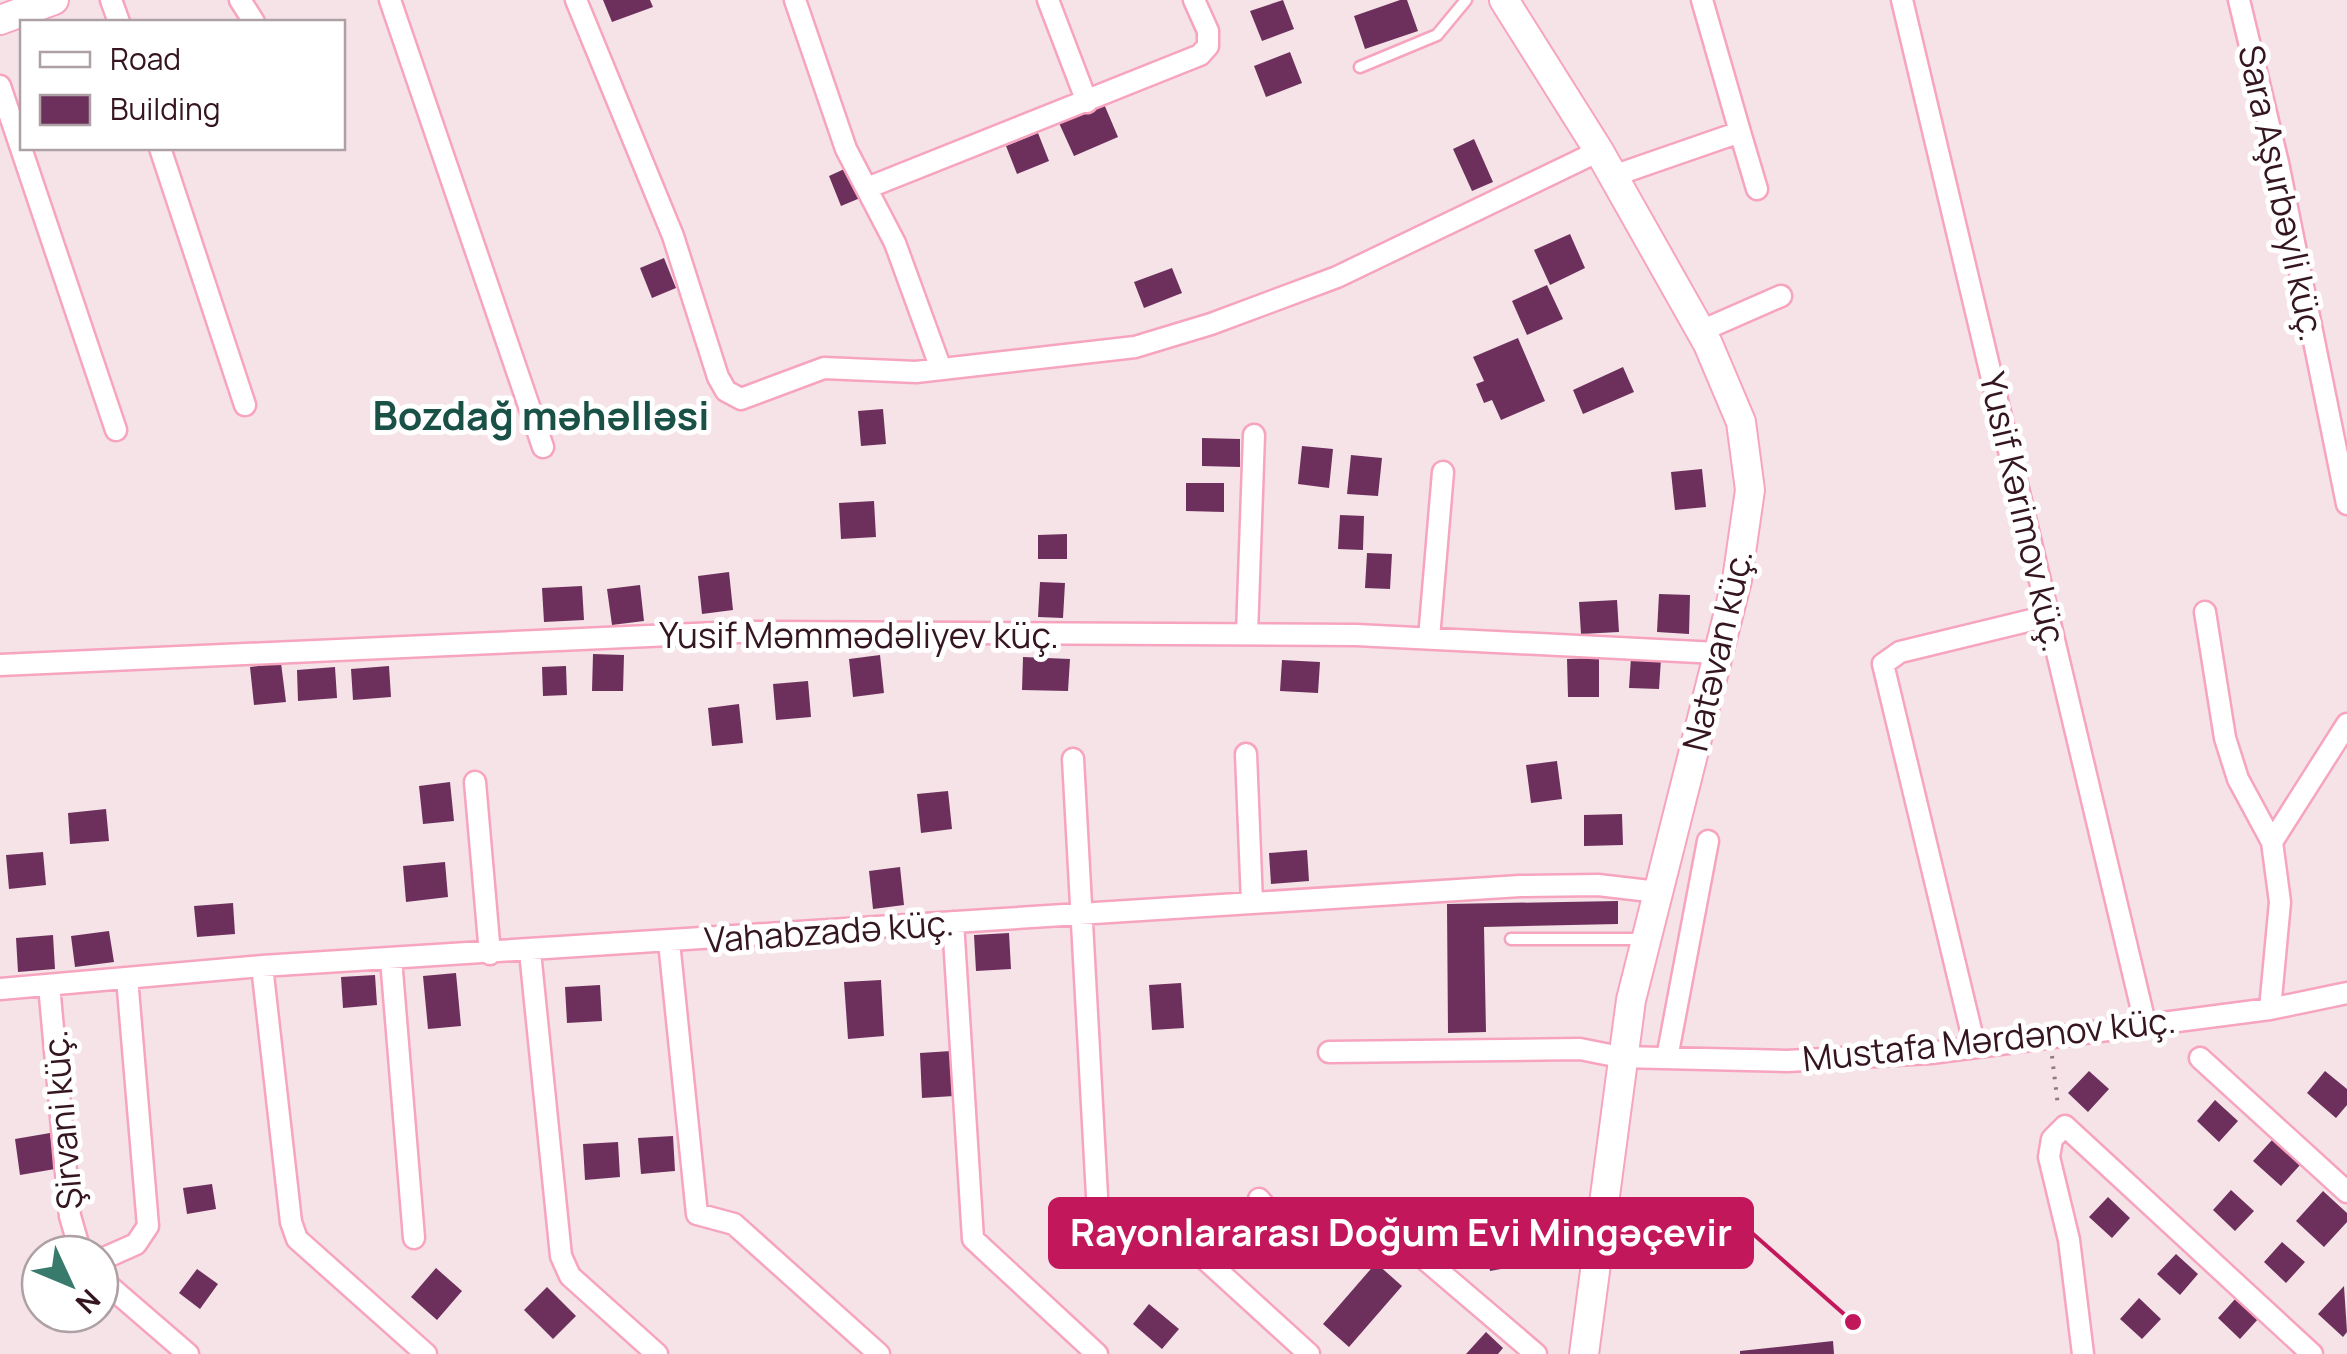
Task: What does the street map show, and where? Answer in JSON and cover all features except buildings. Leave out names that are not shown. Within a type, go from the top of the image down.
[{"type":"street","points":[[0,20],[54,0]]},
{"type":"street","points":[[390,0],[543,447]]},
{"type":"street","points":[[576,0],[673,236],[718,377],[726,391],[740,399],[824,368],[942,369],[1134,347],[1212,324],[1336,276],[1599,151]]},
{"type":"street","points":[[795,0],[846,148],[895,243],[942,369]]},
{"type":"street","points":[[1048,0],[1087,102]]},
{"type":"street","points":[[866,188],[1200,55],[1208,46],[1208,32],[1194,0]]},
{"type":"street","name":"Natəvan küç.","points":[[1504,0],[1599,151],[1701,331],[1740,422],[1750,490],[1744,544],[1620,1057],[1584,1354]]},
{"type":"street","points":[[1702,0],[1756,188]]},
{"type":"street","name":"Yusif Kərimov küç.","points":[[1902,0],[2145,1023]]},
{"type":"street","name":"Sara Aşurbəyli küç.","points":[[2239,0],[2278,163],[2347,504]]},
{"type":"street","points":[[0,86],[20,145]]},
{"type":"street","points":[[1613,176],[1740,132]]},
{"type":"street","points":[[22,150],[116,430]]},
{"type":"street","points":[[161,150],[244,405]]},
{"type":"street","points":[[1701,331],[1782,296]]},
{"type":"street","points":[[1248,634],[1254,435]]},
{"type":"street","points":[[1430,638],[1444,472]]},
{"type":"street","points":[[2204,612],[2226,738],[2238,778],[2272,842],[2280,902],[2270,1009]]},
{"type":"street","points":[[1974,1047],[1883,664],[1900,652],[2048,616]]},
{"type":"street","name":"Yusif Məmmədəliyev küç.","points":[[0,665],[739,632],[1248,634],[1430,638],[1718,653]]},
{"type":"street","points":[[2272,842],[2347,724]]},
{"type":"street","points":[[1246,754],[1252,903]]},
{"type":"street","points":[[1074,759],[1097,1196]]},
{"type":"street","points":[[476,782],[490,954]]},
{"type":"street","points":[[1667,1058],[1708,841]]},
{"type":"street","name":"Vahabzadə küç.","points":[[0,989],[262,966],[530,952],[1520,886],[1598,885],[1658,892]]},
{"type":"street","points":[[952,922],[974,1239],[1098,1354]]},
{"type":"street","points":[[670,942],[698,1214],[734,1224],[878,1354]]},
{"type":"street","points":[[530,952],[561,1256],[570,1276],[657,1354]]},
{"type":"street","points":[[391,959],[414,1238]]},
{"type":"street","points":[[262,966],[291,1222],[297,1239],[426,1354]]},
{"type":"street","points":[[120,1251],[136,1244],[148,1226],[127,978]]},
{"type":"street","name":"Şirvani küç.","points":[[49,984],[70,1216],[75,1234]]},
{"type":"street","name":"Mustafa Mərdənov küç.","points":[[1329,1052],[1580,1049],[1620,1057],[1787,1061],[1974,1047],[2270,1009],[2347,993]]},
{"type":"street","points":[[2200,1058],[2347,1192]]},
{"type":"street","points":[[2083,1354],[2069,1240],[2048,1156],[2052,1138],[2064,1126],[2312,1354]]},
{"type":"street","points":[[1259,1199],[1281,1215],[1367,1219],[1388,1227],[1536,1354]]},
{"type":"street","points":[[1173,1230],[1308,1354]]},
{"type":"street","points":[[120,1295],[188,1354]]},
{"type":"lane","points":[[1360,67],[1437,35],[1466,0]]},
{"type":"lane","points":[[1511,939],[1646,939]]},
{"type":"path","points":[[2051,1036],[2053,1083],[2064,1126]]},
{"type":"place","name":"Rayonlararası Doğum Evi Mingəçevir","points":[[1853,1322]]},
{"type":"district","name":"Bozdağ məhəlləsi","points":[[541,414]]}]
